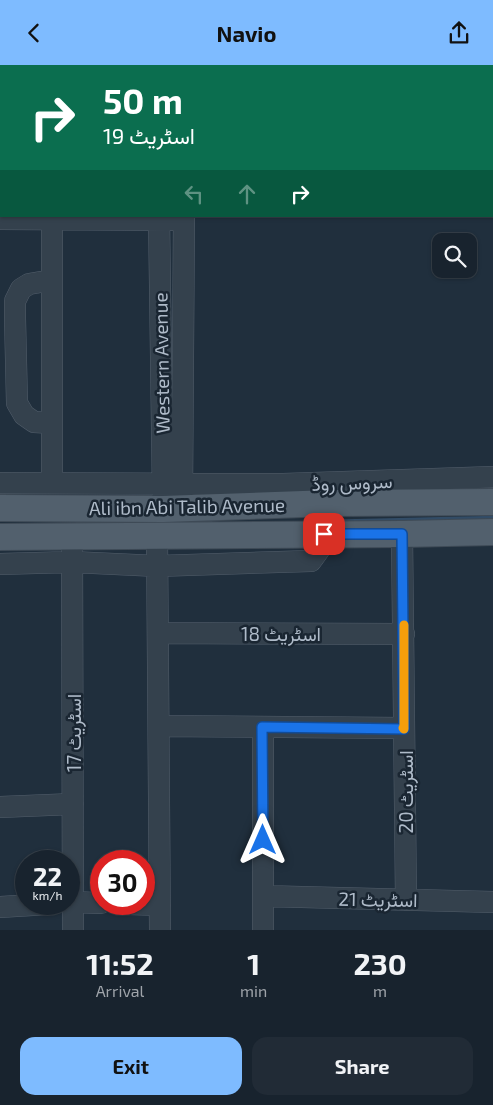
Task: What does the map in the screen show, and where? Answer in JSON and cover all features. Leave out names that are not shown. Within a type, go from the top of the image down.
[{"type":"main road","name":"Ali ibn Abi Talib Avenue","points":[[0,508],[173,496],[331,503],[493,502]]},
{"type":"main road","name":"Ali ibn Abi Talib Avenue","points":[[0,537],[72,549],[157,535],[402,534],[493,531]]},
{"type":"street","points":[[52,218],[52,483]]},
{"type":"street","name":"Western Avenue","points":[[159,218],[173,496]]},
{"type":"street","points":[[0,219],[184,218]]},
{"type":"street","name":"Western Avenue","points":[[173,496],[184,218]]},
{"type":"street","points":[[52,280],[29,284],[21,289],[15,301],[14,318],[17,403],[24,415],[34,422],[52,423]]},
{"type":"street","name":"سروس روڈ","points":[[0,483],[52,483],[173,496],[283,484],[493,477]]},
{"type":"street","points":[[0,564],[72,549],[157,566],[311,561],[319,550],[324,534]]},
{"type":"street","name":"اسٹریٹ 20","points":[[402,534],[406,899]]},
{"type":"street","points":[[157,535],[160,930]]},
{"type":"street","name":"اسٹریٹ 17","points":[[72,549],[72,850]]},
{"type":"street","name":"اسٹریٹ 18","points":[[158,633],[404,633]]},
{"type":"street","points":[[158,726],[404,729]]},
{"type":"street","points":[[262,727],[263,930]]},
{"type":"street","points":[[0,807],[73,804]]},
{"type":"street","name":"اسٹریٹ 21","points":[[263,896],[493,902]]},
{"type":"street","points":[[155,905],[160,905]]},
{"type":"street","points":[[0,907],[15,906]]},
{"type":"street","name":"اسٹریٹ 17","points":[[72,915],[73,930]]},
{"type":"waterway","points":[[324,522],[493,518]]},
{"type":"slow traffic","points":[[403,728],[404,625]]},
{"type":"route","points":[[263,840],[262,727],[404,729],[402,534],[324,534]]}]
